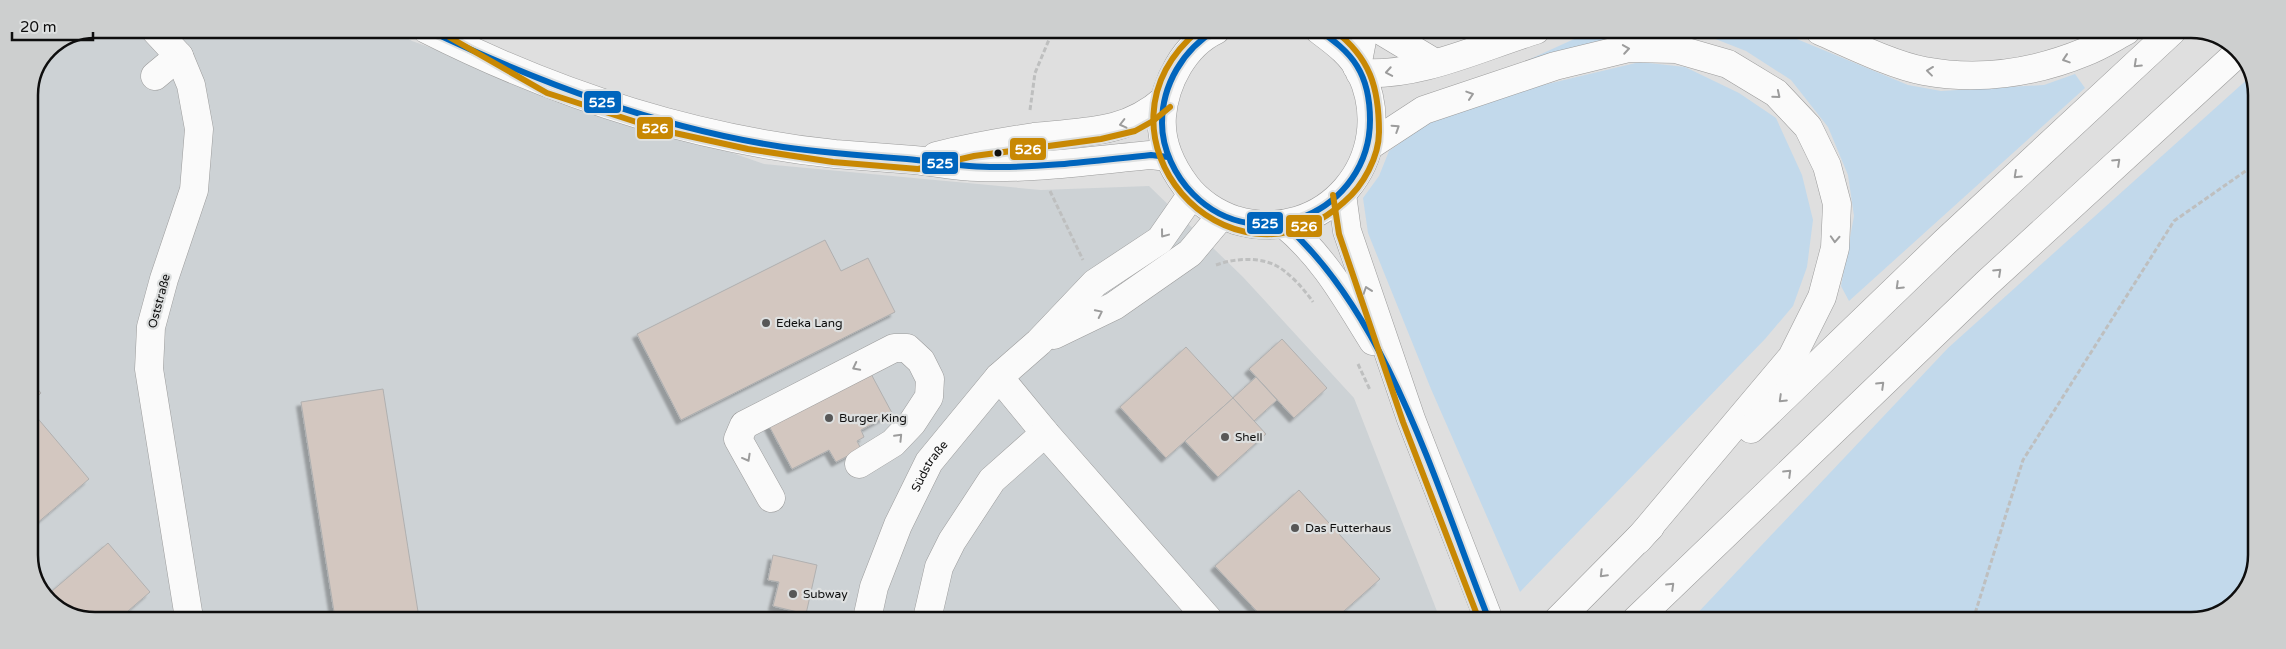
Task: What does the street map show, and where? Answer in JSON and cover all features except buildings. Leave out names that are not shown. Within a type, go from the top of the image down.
[{"type":"main road","name":"Oststraße","points":[[163,38],[180,56],[191,85],[199,129],[194,190],[164,279],[151,327],[149,368],[188,612]]},
{"type":"main road","points":[[444,38],[478,55],[550,85],[663,121],[750,140],[834,154],[917,160],[977,167],[1041,166],[1151,155],[1168,157]]},
{"type":"main road","points":[[469,38],[550,85]]},
{"type":"main road","points":[[1205,38],[1190,50],[1173,73],[1164,100],[1163,138],[1168,157],[1176,173],[1192,194],[1221,216],[1252,225],[1284,224],[1315,214],[1342,194],[1359,172],[1369,146],[1372,121],[1369,96],[1359,70],[1340,45],[1330,38]]},
{"type":"main road","points":[[1359,70],[1363,38]]},
{"type":"main road","points":[[1393,38],[1435,63]]},
{"type":"main road","points":[[1359,70],[1382,74],[1435,63],[1512,38]]},
{"type":"main road","points":[[1837,38],[1867,52],[1922,70],[1978,76],[2032,69],[2086,52],[2113,38]]},
{"type":"main road","points":[[1566,612],[1945,242],[2164,38]]},
{"type":"main road","points":[[1369,146],[1424,110],[1555,66],[1629,48],[1676,49],[1728,64],[1776,93],[1808,127],[1827,166],[1836,204],[1834,248],[1822,297],[1792,357],[1638,540]]},
{"type":"main road","points":[[155,76],[180,56]]},
{"type":"main road","points":[[1644,612],[1986,284],[2234,57]]},
{"type":"main road","points":[[917,160],[981,146],[1100,130],[1133,122],[1148,114],[1164,100]]},
{"type":"main road","name":"Südstraße","points":[[869,612],[874,587],[898,525],[929,462],[998,377],[1039,342],[1095,283],[1160,240],[1192,194]]},
{"type":"main road","points":[[1342,194],[1347,231],[1411,419],[1484,608]]},
{"type":"main road","name":"Südstraße","points":[[1039,342],[1114,306],[1190,253],[1221,216]]},
{"type":"main road","points":[[1284,224],[1304,241],[1326,266],[1376,345],[1411,419]]},
{"type":"main road","points":[[771,498],[738,439],[744,425],[894,348],[907,348],[921,361],[930,380],[929,397],[912,423],[893,443],[859,464]]},
{"type":"main road","points":[[998,377],[1202,612]]},
{"type":"main road","points":[[929,612],[939,567],[952,541],[992,480],[1045,433]]},
{"type":"path","points":[[1976,612],[2023,460],[2174,221],[2248,169]]},
{"type":"path","points":[[1208,267],[1233,259],[1271,263],[1300,284],[1317,307]]},
{"type":"path","points":[[1357,362],[1373,397]]},
{"type":"shaded area","points":[[407,38],[764,164],[1041,190],[1149,186],[1243,277],[1354,398],[1437,612],[95,612],[80,610],[63,602],[49,589],[42,576],[38,558],[39,84],[47,63],[54,54],[73,42],[84,39]]},
{"type":"shaded area","points":[[1576,38],[1623,38],[1589,44],[1528,60]]},
{"type":"shaded area","points":[[1713,38],[1794,38],[1908,85],[1941,91],[2044,85],[2075,74],[2085,88],[1849,301],[1841,286],[1854,216],[1848,175],[1828,127],[1791,80],[1746,51]]},
{"type":"shaded area","points":[[1640,62],[1685,67],[1739,93],[1776,118],[1802,175],[1813,220],[1807,267],[1793,306],[1765,339],[1520,592],[1431,389],[1368,233],[1363,198],[1379,176],[1389,151],[1432,120],[1492,97]]},
{"type":"shaded area","points":[[2247,80],[2248,562],[2247,569],[2239,586],[2226,600],[2216,606],[2191,612],[1699,612],[1948,348]]},
{"type":"transit line","name":"525","points":[[445,38],[512,68],[645,116],[736,139],[783,147],[829,153],[989,167],[1057,165],[1151,155],[1168,157]]},
{"type":"transit line","name":"526","points":[[451,38],[547,93],[661,130],[748,149],[833,162],[918,169],[974,156],[1101,139],[1135,131],[1153,121],[1170,107]]},
{"type":"transit line","name":"526","points":[[1192,38],[1165,71],[1153,115],[1160,157],[1182,194],[1215,220],[1255,233],[1299,229],[1344,202],[1357,188],[1369,170],[1378,142],[1379,116],[1377,101],[1370,75],[1364,63],[1356,51],[1343,38]]},
{"type":"transit line","name":"525","points":[[1204,38],[1184,58],[1170,82],[1163,109],[1162,123],[1167,152],[1175,170],[1186,187],[1219,214],[1248,223],[1278,224],[1306,216],[1331,201],[1351,179],[1365,152],[1370,113],[1369,100],[1363,79],[1349,55],[1330,38]]},
{"type":"transit line","name":"526","points":[[1333,195],[1339,234],[1403,422],[1476,612]]},
{"type":"transit line","name":"525","points":[[1284,224],[1321,262],[1353,307],[1382,356],[1407,409],[1429,463],[1486,612]]},
{"type":"place","name":"Edeka Lang","points":[[766,323]]},
{"type":"place","name":"Burger King","points":[[829,418]]},
{"type":"place","name":"Shell","points":[[1225,437]]},
{"type":"place","name":"Das Futterhaus","points":[[1295,528]]},
{"type":"place","name":"Subway","points":[[793,594]]}]
